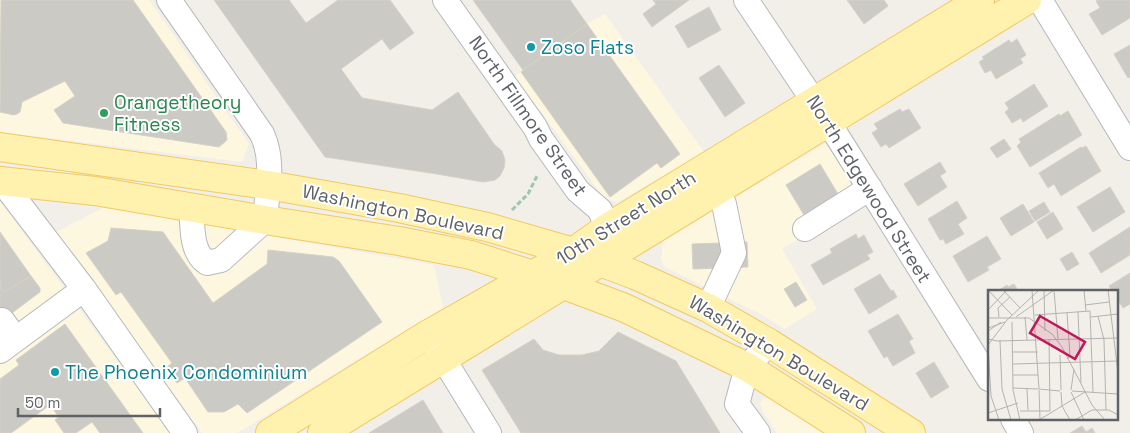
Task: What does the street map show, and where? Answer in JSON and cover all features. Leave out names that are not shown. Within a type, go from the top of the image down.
[{"type":"main road","name":"10th Street North","points":[[322,433],[602,262],[715,190],[820,111],[980,0]]},
{"type":"main road","name":"10th Street North","points":[[270,433],[427,335],[573,252],[607,228],[1026,0]]},
{"type":"main road","name":"Washington Boulevard","points":[[0,147],[268,185],[438,216],[487,227],[573,252],[602,262],[708,308],[769,343],[911,433]]},
{"type":"main road","name":"Washington Boulevard","points":[[0,180],[95,191],[191,206],[471,255],[535,275],[625,308],[747,367],[851,433]]},
{"type":"street","points":[[169,0],[262,134],[269,152],[270,162],[265,220],[221,260],[208,263],[200,258],[195,247],[191,206]]},
{"type":"street","name":"North Fillmore Street","points":[[445,0],[578,191],[600,210],[607,228]]},
{"type":"street","name":"North Edgewood Street","points":[[746,0],[870,188],[988,377]]},
{"type":"street","points":[[1040,0],[1130,148]]},
{"type":"street","points":[[0,180],[84,289],[185,433]]},
{"type":"street","points":[[805,229],[870,188]]},
{"type":"street","points":[[708,308],[734,253],[724,204],[715,190]]},
{"type":"street","points":[[602,262],[607,228]]},
{"type":"street","points":[[4,344],[84,289]]},
{"type":"street","points":[[427,335],[444,358],[489,433]]},
{"type":"street","points":[[754,432],[737,404],[747,367],[769,343]]},
{"type":"street","points":[[1014,420],[1021,433]]},
{"type":"path","points":[[512,210],[528,194],[538,174]]},
{"type":"shaded area","points":[[0,0],[149,0],[249,144],[242,162],[0,132]]},
{"type":"shaded area","points":[[605,14],[704,152],[618,202],[604,198],[515,76],[587,24]]},
{"type":"shaded area","points":[[826,143],[862,201],[782,249],[817,309],[784,329],[766,317],[665,267],[661,259],[663,241]]},
{"type":"shaded area","points":[[0,201],[170,433],[0,433]]},
{"type":"shaded area","points":[[105,207],[434,265],[443,308],[237,433],[202,433],[56,232]]},
{"type":"shaded area","points":[[769,398],[822,433],[777,433],[762,410],[760,403],[763,399]]},
{"type":"building","points":[[1,0],[133,0],[226,132],[227,140],[219,147],[63,123],[54,110],[75,96],[65,81],[22,102],[20,112],[17,114],[0,112]]},
{"type":"building","points":[[214,0],[289,0],[306,23],[338,0],[390,0],[414,33],[390,50],[382,39],[341,69],[362,98],[432,110],[458,92],[494,144],[502,151],[505,160],[500,176],[495,180],[483,182],[325,157]]},
{"type":"building","name":"Zoso Flats","points":[[473,0],[570,0],[587,24],[523,70]]},
{"type":"building","points":[[653,0],[689,0],[652,27],[643,14],[656,4]]},
{"type":"building","points":[[847,0],[884,0],[888,6],[864,24]]},
{"type":"building","points":[[1130,0],[1130,18],[1102,35],[1089,14],[1100,8],[1096,1]]},
{"type":"building","points":[[709,7],[721,30],[688,48],[675,26]]},
{"type":"building","points":[[587,24],[680,154],[661,168],[657,163],[610,197],[521,72]]},
{"type":"building","points":[[1017,39],[1026,55],[1020,59],[1023,63],[996,79],[991,70],[985,73],[979,62],[984,59],[982,57],[1009,40],[1011,43]]},
{"type":"building","points":[[1130,45],[1130,77],[1128,78],[1114,54]]},
{"type":"building","points":[[719,65],[745,103],[725,117],[699,78]]},
{"type":"building","points":[[1034,84],[1048,106],[1023,122],[1021,118],[1012,123],[1005,112],[1009,109],[1005,103]]},
{"type":"building","points":[[900,109],[902,112],[909,109],[921,128],[889,148],[886,144],[881,147],[872,133],[878,129],[874,124]]},
{"type":"building","points":[[1068,111],[1082,135],[1030,167],[1017,146],[1021,142],[1019,139],[1059,114],[1060,116]]},
{"type":"building","points":[[1004,139],[1011,149],[997,158],[990,148]]},
{"type":"building","points":[[1086,146],[1101,171],[1061,196],[1054,184],[1048,188],[1039,173],[1081,147]]},
{"type":"building","points":[[940,162],[946,172],[940,176],[947,187],[918,206],[904,184]]},
{"type":"building","points":[[820,164],[841,199],[807,220],[786,185]]},
{"type":"building","points":[[1110,187],[1125,212],[1093,232],[1077,207]]},
{"type":"building","points":[[957,201],[967,218],[958,224],[964,234],[946,244],[943,239],[940,240],[928,219]]},
{"type":"building","points":[[1044,202],[1050,212],[1035,221],[1029,211]]},
{"type":"building","points":[[1023,204],[1034,222],[1011,236],[1000,218]]},
{"type":"building","points":[[1053,212],[1063,229],[1047,239],[1037,222]]},
{"type":"building","points":[[1130,227],[1130,255],[1101,273],[1089,253]]},
{"type":"building","points":[[111,228],[163,232],[213,303],[267,264],[268,250],[333,257],[339,261],[382,322],[247,413],[238,404],[224,412],[208,412],[185,378],[177,383],[166,368],[172,363],[121,292],[116,295],[86,253],[108,241]]},
{"type":"building","points":[[0,232],[31,276],[4,292],[0,286]]},
{"type":"building","points":[[856,234],[858,239],[864,235],[873,252],[867,255],[870,259],[823,285],[811,265],[832,253],[830,249]]},
{"type":"building","points":[[987,236],[1001,259],[987,267],[989,270],[968,282],[953,256]]},
{"type":"building","points":[[747,242],[748,267],[693,269],[692,244]]},
{"type":"building","points":[[1072,252],[1079,264],[1067,271],[1060,259]]},
{"type":"building","points":[[1130,273],[1130,304],[1123,308],[1118,300],[1118,290],[1112,290],[1109,286]]},
{"type":"building","points":[[880,274],[897,297],[869,314],[854,289]]},
{"type":"building","points":[[31,276],[40,288],[40,292],[0,322],[0,286],[4,292]]},
{"type":"building","points":[[796,282],[807,300],[795,307],[784,289]]},
{"type":"building","points":[[1014,284],[1018,290],[999,290],[1007,285],[1008,287]]},
{"type":"building","points":[[898,314],[913,339],[909,341],[915,353],[893,366],[887,356],[884,358],[868,331]]},
{"type":"building","name":"The Phoenix Condominium","points":[[65,324],[143,433],[100,433],[92,422],[76,433],[64,433],[55,420],[59,417],[50,405],[11,433],[0,433],[0,379],[19,365],[16,360]]},
{"type":"building","points":[[618,332],[676,361],[720,433],[521,433],[482,370],[534,339],[543,350],[559,355],[582,355],[599,351]]},
{"type":"building","points":[[934,362],[949,387],[931,398],[916,373]]},
{"type":"building","points":[[423,400],[443,433],[369,433]]},
{"type":"building","points":[[1082,426],[1086,432],[1092,428],[1095,433],[1070,433]]},
{"type":"place","name":"Zoso Flats","points":[[531,47]]},
{"type":"place","name":"Orangetheory Fitness","points":[[104,113]]},
{"type":"place","name":"The Phoenix Condominium","points":[[55,372]]}]
